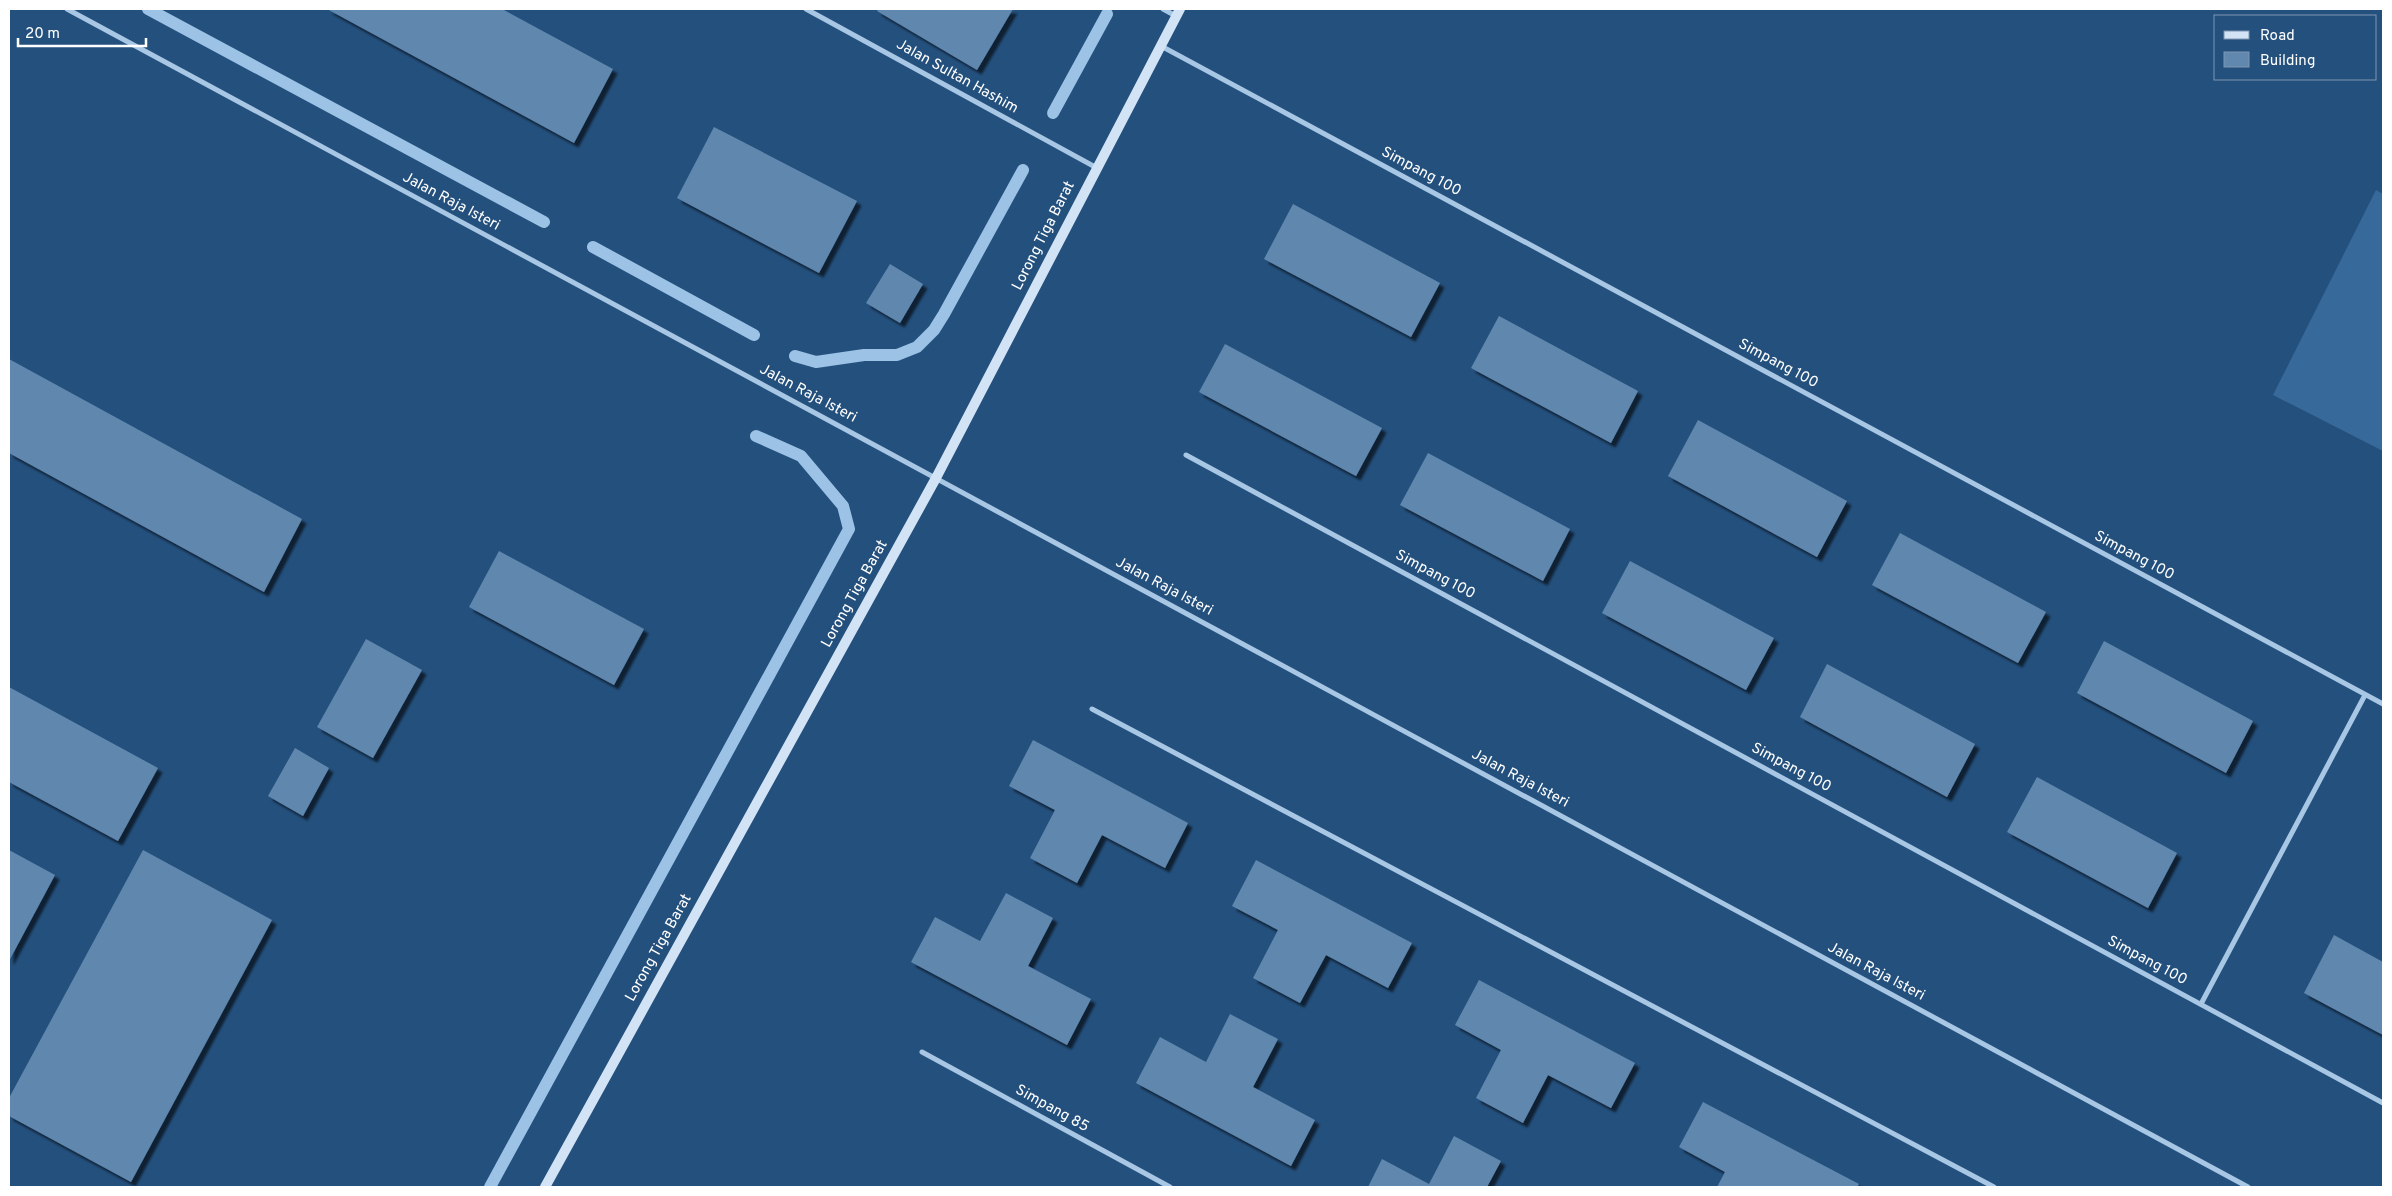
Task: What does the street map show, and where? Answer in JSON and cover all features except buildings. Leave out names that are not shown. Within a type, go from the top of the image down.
[{"type":"main road","name":"Lorong Tiga Barat","points":[[545,1187],[936,478],[1178,12]]},
{"type":"street","name":"Jalan Raja Isteri","points":[[67,9],[2248,1187]]},
{"type":"street","name":"Jalan Sultan Hashim","points":[[806,9],[1097,168]]},
{"type":"street","points":[[1163,9],[1178,12]]},
{"type":"street","name":"Simpang 100","points":[[1161,45],[2383,704]]},
{"type":"street","name":"Simpang 100","points":[[1186,455],[2383,1103]]},
{"type":"street","points":[[2201,1004],[2366,695]]},
{"type":"street","points":[[1092,709],[1994,1187]]},
{"type":"street","name":"Simpang 85","points":[[922,1052],[1170,1187]]},
{"type":"shaded area","points":[[2376,190],[2383,194],[2383,451],[2273,395]]},
{"type":"waterway","points":[[148,9],[544,222]]},
{"type":"waterway","points":[[1053,113],[1107,14]]},
{"type":"waterway","points":[[795,356],[816,362],[864,355],[897,355],[917,347],[934,330],[944,314],[1023,170]]},
{"type":"waterway","points":[[593,247],[754,335]]},
{"type":"waterway","points":[[490,1187],[849,529],[843,506],[801,456],[756,436]]}]
